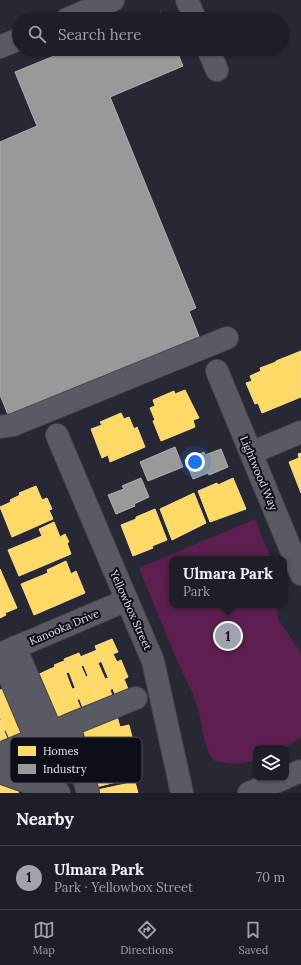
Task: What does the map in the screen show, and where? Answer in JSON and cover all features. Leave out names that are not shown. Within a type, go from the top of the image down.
[{"type":"street","points":[[84,12],[113,0]]},
{"type":"street","points":[[187,0],[192,12]]},
{"type":"street","points":[[0,47],[12,42]]},
{"type":"street","points":[[211,56],[217,70]]},
{"type":"street","points":[[0,428],[12,425],[227,338]]},
{"type":"street","name":"Lightwood Way","points":[[216,371],[251,454],[295,543],[301,574]]},
{"type":"street","points":[[251,454],[301,432]]},
{"type":"street","name":"Yellowbox Street","points":[[57,435],[153,660],[182,793]]},
{"type":"street","name":"Kanooka Drive","points":[[5,652],[127,600]]},
{"type":"street","points":[[5,652],[55,737]]},
{"type":"street","points":[[40,737],[136,698]]},
{"type":"street","points":[[0,754],[10,750]]},
{"type":"street","points":[[0,768],[2,773],[10,776]]},
{"type":"street","points":[[289,776],[301,771]]},
{"type":"street","points":[[249,793],[278,781]]},
{"type":"street","points":[[30,783],[59,793]]},
{"type":"street","points":[[82,783],[88,793]]},
{"type":"shaded area","points":[[255,519],[270,556],[169,556],[169,608],[277,608],[278,619],[301,653],[301,737],[289,745],[253,745],[253,761],[235,764],[215,761],[210,755],[204,739],[199,712],[192,692],[178,663],[139,568]]},
{"type":"building: Homes","points":[[301,351],[301,397],[262,413],[258,403],[255,404],[246,383],[252,381],[250,376],[261,371],[260,368]]},
{"type":"building: Homes","points":[[185,390],[199,418],[193,420],[195,427],[161,441],[153,421],[155,420],[150,408],[155,406],[153,400],[174,391],[175,394]]},
{"type":"building: Homes","points":[[121,413],[124,419],[129,417],[134,429],[137,427],[145,447],[110,462],[108,455],[102,458],[91,429],[102,425],[100,422]]},
{"type":"building: Homes","points":[[301,453],[301,493],[289,462],[299,458],[298,454]]},
{"type":"building: Homes","points":[[233,478],[246,509],[210,522],[198,491],[217,483],[218,485]]},
{"type":"building: Homes","points":[[36,486],[42,500],[47,498],[52,509],[49,510],[53,519],[12,537],[0,507],[11,502],[10,500],[20,495],[19,493]]},
{"type":"building: Homes","points":[[194,493],[206,523],[172,540],[160,509]]},
{"type":"building: Homes","points":[[155,509],[167,540],[152,546],[153,548],[133,556],[121,525]]},
{"type":"building: Homes","points":[[54,522],[60,537],[65,534],[69,542],[67,543],[71,554],[19,576],[8,550],[42,536],[39,529]]},
{"type":"building: Homes","points":[[66,561],[71,574],[76,571],[85,593],[34,615],[21,584],[48,573],[47,570]]},
{"type":"building: Homes","points":[[0,569],[17,608],[5,613],[6,615],[0,618]]},
{"type":"building: Homes","points":[[112,639],[118,652],[113,654],[117,662],[121,660],[128,677],[124,679],[128,689],[115,694],[95,646]]},
{"type":"building: Homes","points":[[97,650],[102,661],[98,663],[105,679],[108,678],[113,688],[110,690],[113,698],[100,704],[80,657]]},
{"type":"building: Homes","points":[[79,653],[84,665],[81,666],[86,677],[88,676],[99,701],[83,708],[64,659]]},
{"type":"building: Homes","points":[[64,661],[69,672],[66,673],[72,689],[76,688],[80,698],[77,700],[81,709],[70,717],[50,669],[55,667],[54,665]]},
{"type":"building: Homes","points":[[50,669],[70,717],[57,722],[33,677]]},
{"type":"building: Homes","points":[[9,686],[24,736],[10,737],[10,740],[0,717],[0,690]]},
{"type":"building: Homes","points":[[116,713],[120,727],[129,725],[132,737],[84,737],[80,723]]},
{"type":"building: Homes","points":[[0,720],[6,730],[4,731],[8,740],[0,743]]},
{"type":"building: Homes","points":[[0,783],[19,791],[18,793],[0,793]]},
{"type":"building: Homes","points":[[95,783],[112,783],[96,787]]},
{"type":"building: Homes","points":[[135,783],[138,793],[98,793],[97,790]]},
{"type":"building: Industry","points":[[54,56],[179,56],[183,66],[110,97],[196,308],[189,311],[200,339],[9,417],[0,395],[0,142],[37,126],[15,72]]},
{"type":"building: Industry","points":[[175,447],[183,467],[148,481],[140,462]]},
{"type":"building: Industry","points":[[221,449],[228,467],[209,475],[208,473],[193,479],[185,460],[204,452],[205,455]]},
{"type":"building: Industry","points":[[141,478],[149,497],[134,504],[135,506],[116,514],[108,495],[124,489],[122,486]]},
{"type":"place","name":"Ulmara Park","points":[[228,636]]}]
